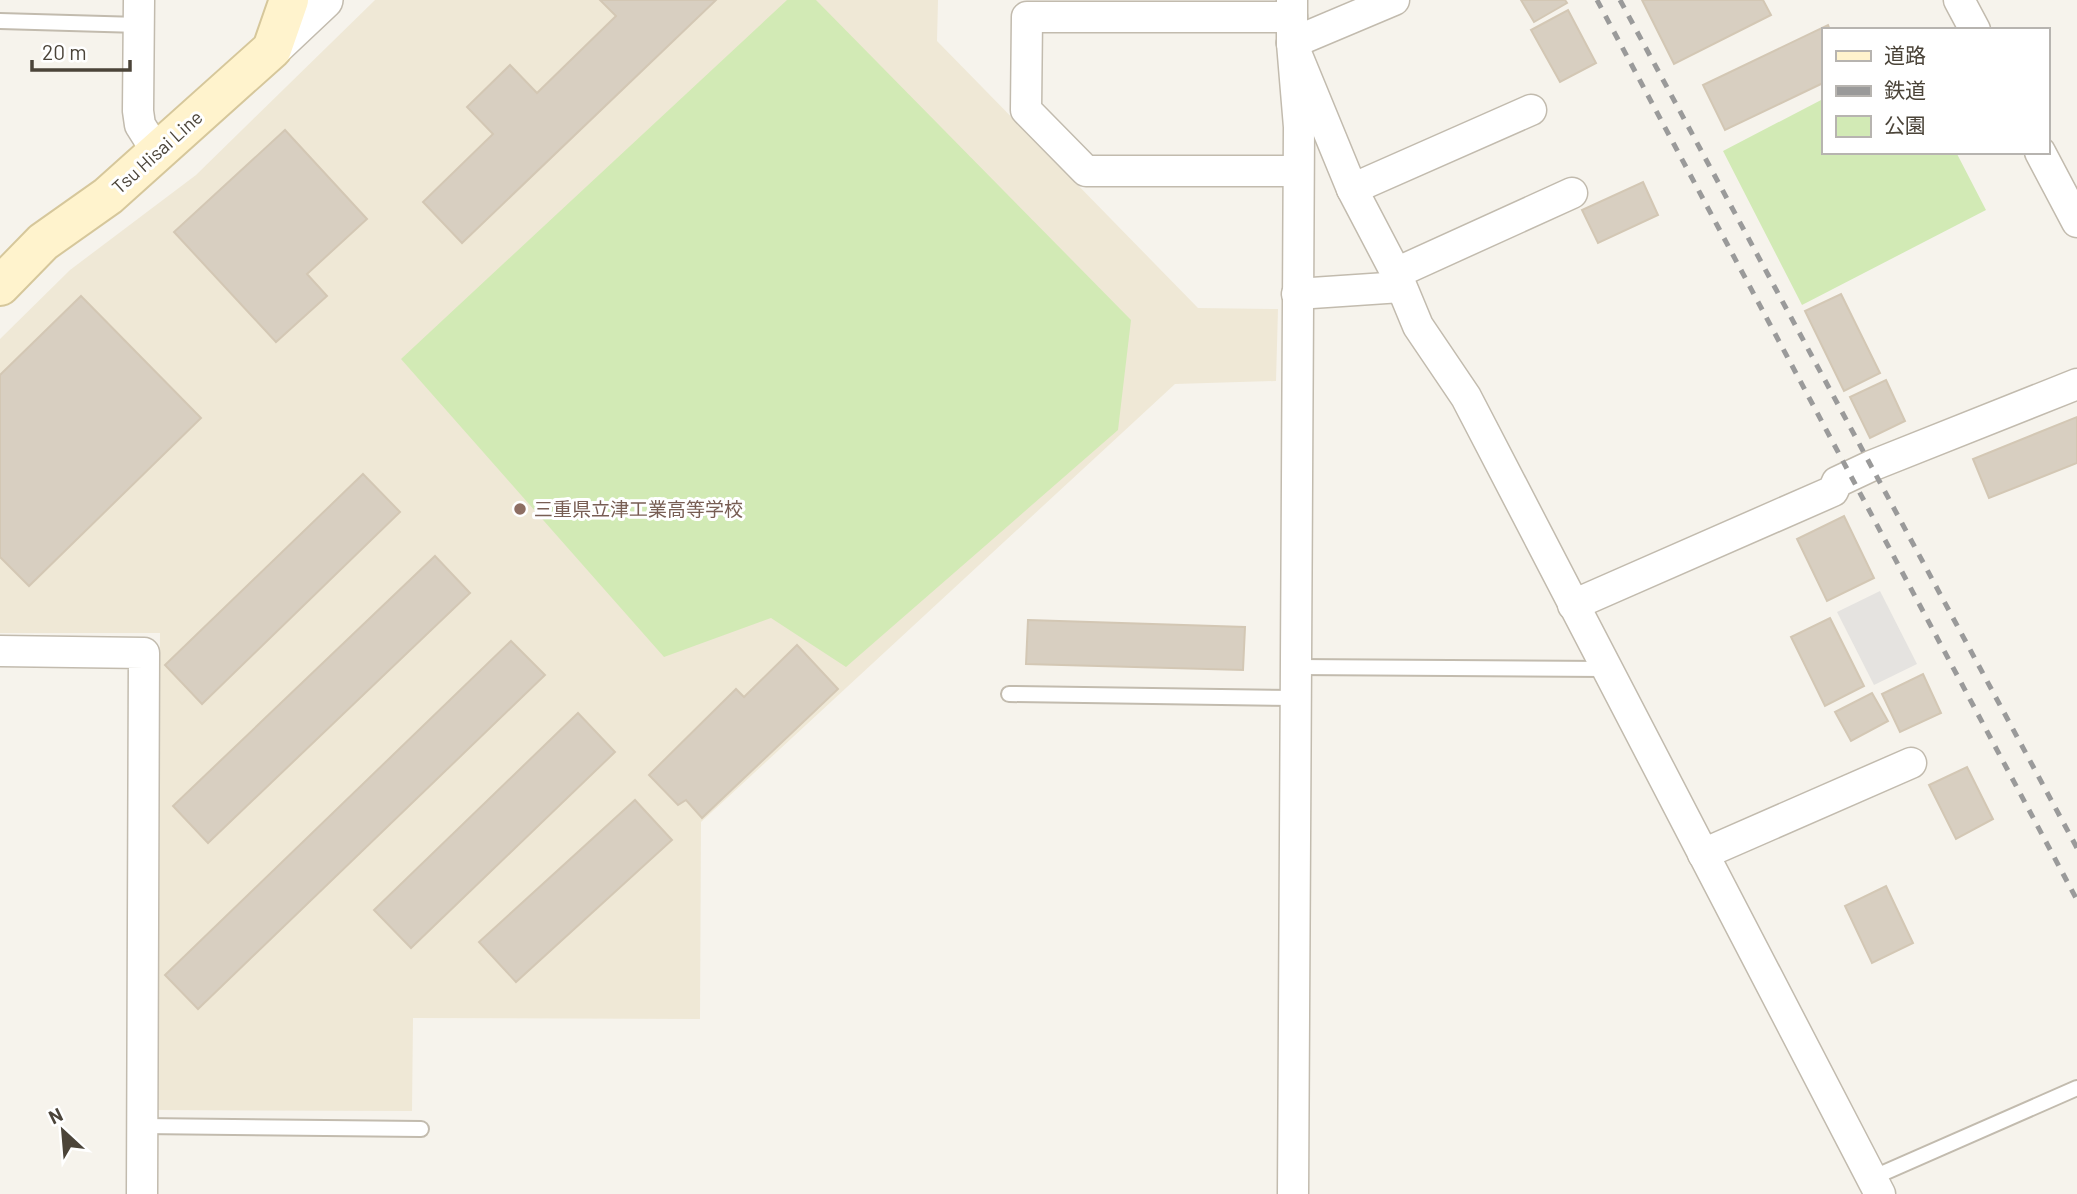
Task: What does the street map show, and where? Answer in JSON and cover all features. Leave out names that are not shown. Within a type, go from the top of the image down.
[{"type":"main road","name":"Tsu Hisai Line","points":[[0,286],[43,242],[107,196],[272,49],[289,0]]},
{"type":"street","points":[[272,49],[324,0]]},
{"type":"street","points":[[1297,171],[1086,171],[1026,110],[1027,17],[1292,20],[1394,0]]},
{"type":"street","points":[[1959,0],[1974,28]]},
{"type":"street","points":[[139,12],[138,111],[140,125],[158,152]]},
{"type":"street","points":[[1292,20],[1299,127],[1293,1194]]},
{"type":"street","points":[[1292,20],[1352,189],[1418,326],[1466,397],[1703,854],[1869,1189]]},
{"type":"street","points":[[1352,189],[1531,110]]},
{"type":"street","points":[[2041,154],[2077,222]]},
{"type":"street","points":[[1297,294],[1398,280],[1572,193]]},
{"type":"street","points":[[1573,605],[1833,491],[1838,482],[1871,466],[2077,384]]},
{"type":"street","points":[[0,651],[145,653],[142,1194]]},
{"type":"street","points":[[1703,854],[1911,763]]},
{"type":"lane","points":[[0,21],[139,12]]},
{"type":"lane","points":[[1296,667],[1606,668]]},
{"type":"lane","points":[[1009,694],[1296,698]]},
{"type":"lane","points":[[1869,1189],[2077,1088]]},
{"type":"lane","points":[[142,1126],[421,1129]]},
{"type":"shaded area","name":"三重県立津工業高等学校","points":[[375,0],[938,0],[937,41],[1198,308],[1278,309],[1276,381],[1175,384],[701,822],[700,1019],[413,1018],[412,1111],[157,1110],[160,633],[0,633],[0,339],[70,270],[196,175]]},
{"type":"shaded area","points":[[1880,591],[1917,664],[1874,685],[1837,612]]},
{"type":"green space","points":[[787,0],[816,0],[1131,320],[1118,430],[846,667],[771,618],[664,657],[401,359]]},
{"type":"green space","points":[[1822,100],[1822,154],[1957,154],[1986,210],[1802,305],[1723,151]]},
{"type":"building","points":[[600,0],[716,0],[462,243],[423,202],[493,134],[467,107],[510,65],[537,93],[616,16]]},
{"type":"building","points":[[1521,0],[1565,0],[1567,3],[1534,22]]},
{"type":"building","points":[[1642,0],[1763,0],[1771,15],[1674,64]]},
{"type":"building","points":[[1568,10],[1596,63],[1560,82],[1531,30]]},
{"type":"building","points":[[1828,25],[1829,28],[1822,28],[1822,83],[1725,130],[1703,85]]},
{"type":"building","points":[[285,130],[367,219],[307,274],[327,296],[276,342],[174,232]]},
{"type":"building","points":[[1643,182],[1658,215],[1598,243],[1582,210]]},
{"type":"building","points":[[1841,294],[1880,373],[1844,391],[1805,311]]},
{"type":"building","points":[[81,296],[201,418],[29,586],[0,557],[0,375]]},
{"type":"building","points":[[1886,380],[1905,421],[1870,438],[1850,397]]},
{"type":"building","points":[[2077,417],[2077,463],[1989,498],[1973,459]]},
{"type":"building","points":[[363,474],[400,512],[202,704],[165,665]]},
{"type":"building","points":[[1844,516],[1874,578],[1827,601],[1797,539]]},
{"type":"building","points":[[435,556],[470,593],[208,843],[173,806]]},
{"type":"building","points":[[1830,618],[1864,686],[1825,706],[1791,637]]},
{"type":"building","points":[[1028,620],[1245,627],[1243,670],[1026,664]]},
{"type":"building","points":[[511,641],[545,675],[198,1009],[165,975]]},
{"type":"building","points":[[797,645],[838,689],[702,818],[686,800],[678,805],[649,775],[736,689],[744,697]]},
{"type":"building","points":[[1923,674],[1941,713],[1900,732],[1882,694]]},
{"type":"building","points":[[1872,693],[1888,721],[1851,741],[1835,712]]},
{"type":"building","points":[[578,713],[615,752],[411,948],[374,910]]},
{"type":"building","points":[[1967,767],[1993,819],[1956,839],[1929,785]]},
{"type":"building","points":[[635,800],[672,840],[516,982],[479,942]]},
{"type":"building","points":[[1886,886],[1913,943],[1872,963],[1845,906]]},
{"type":"railway","points":[[1597,0],[2077,900]]},
{"type":"railway","points":[[1620,0],[2077,848]]},
{"type":"place","name":"三重県立津工業高等学校","points":[[520,509]]}]
